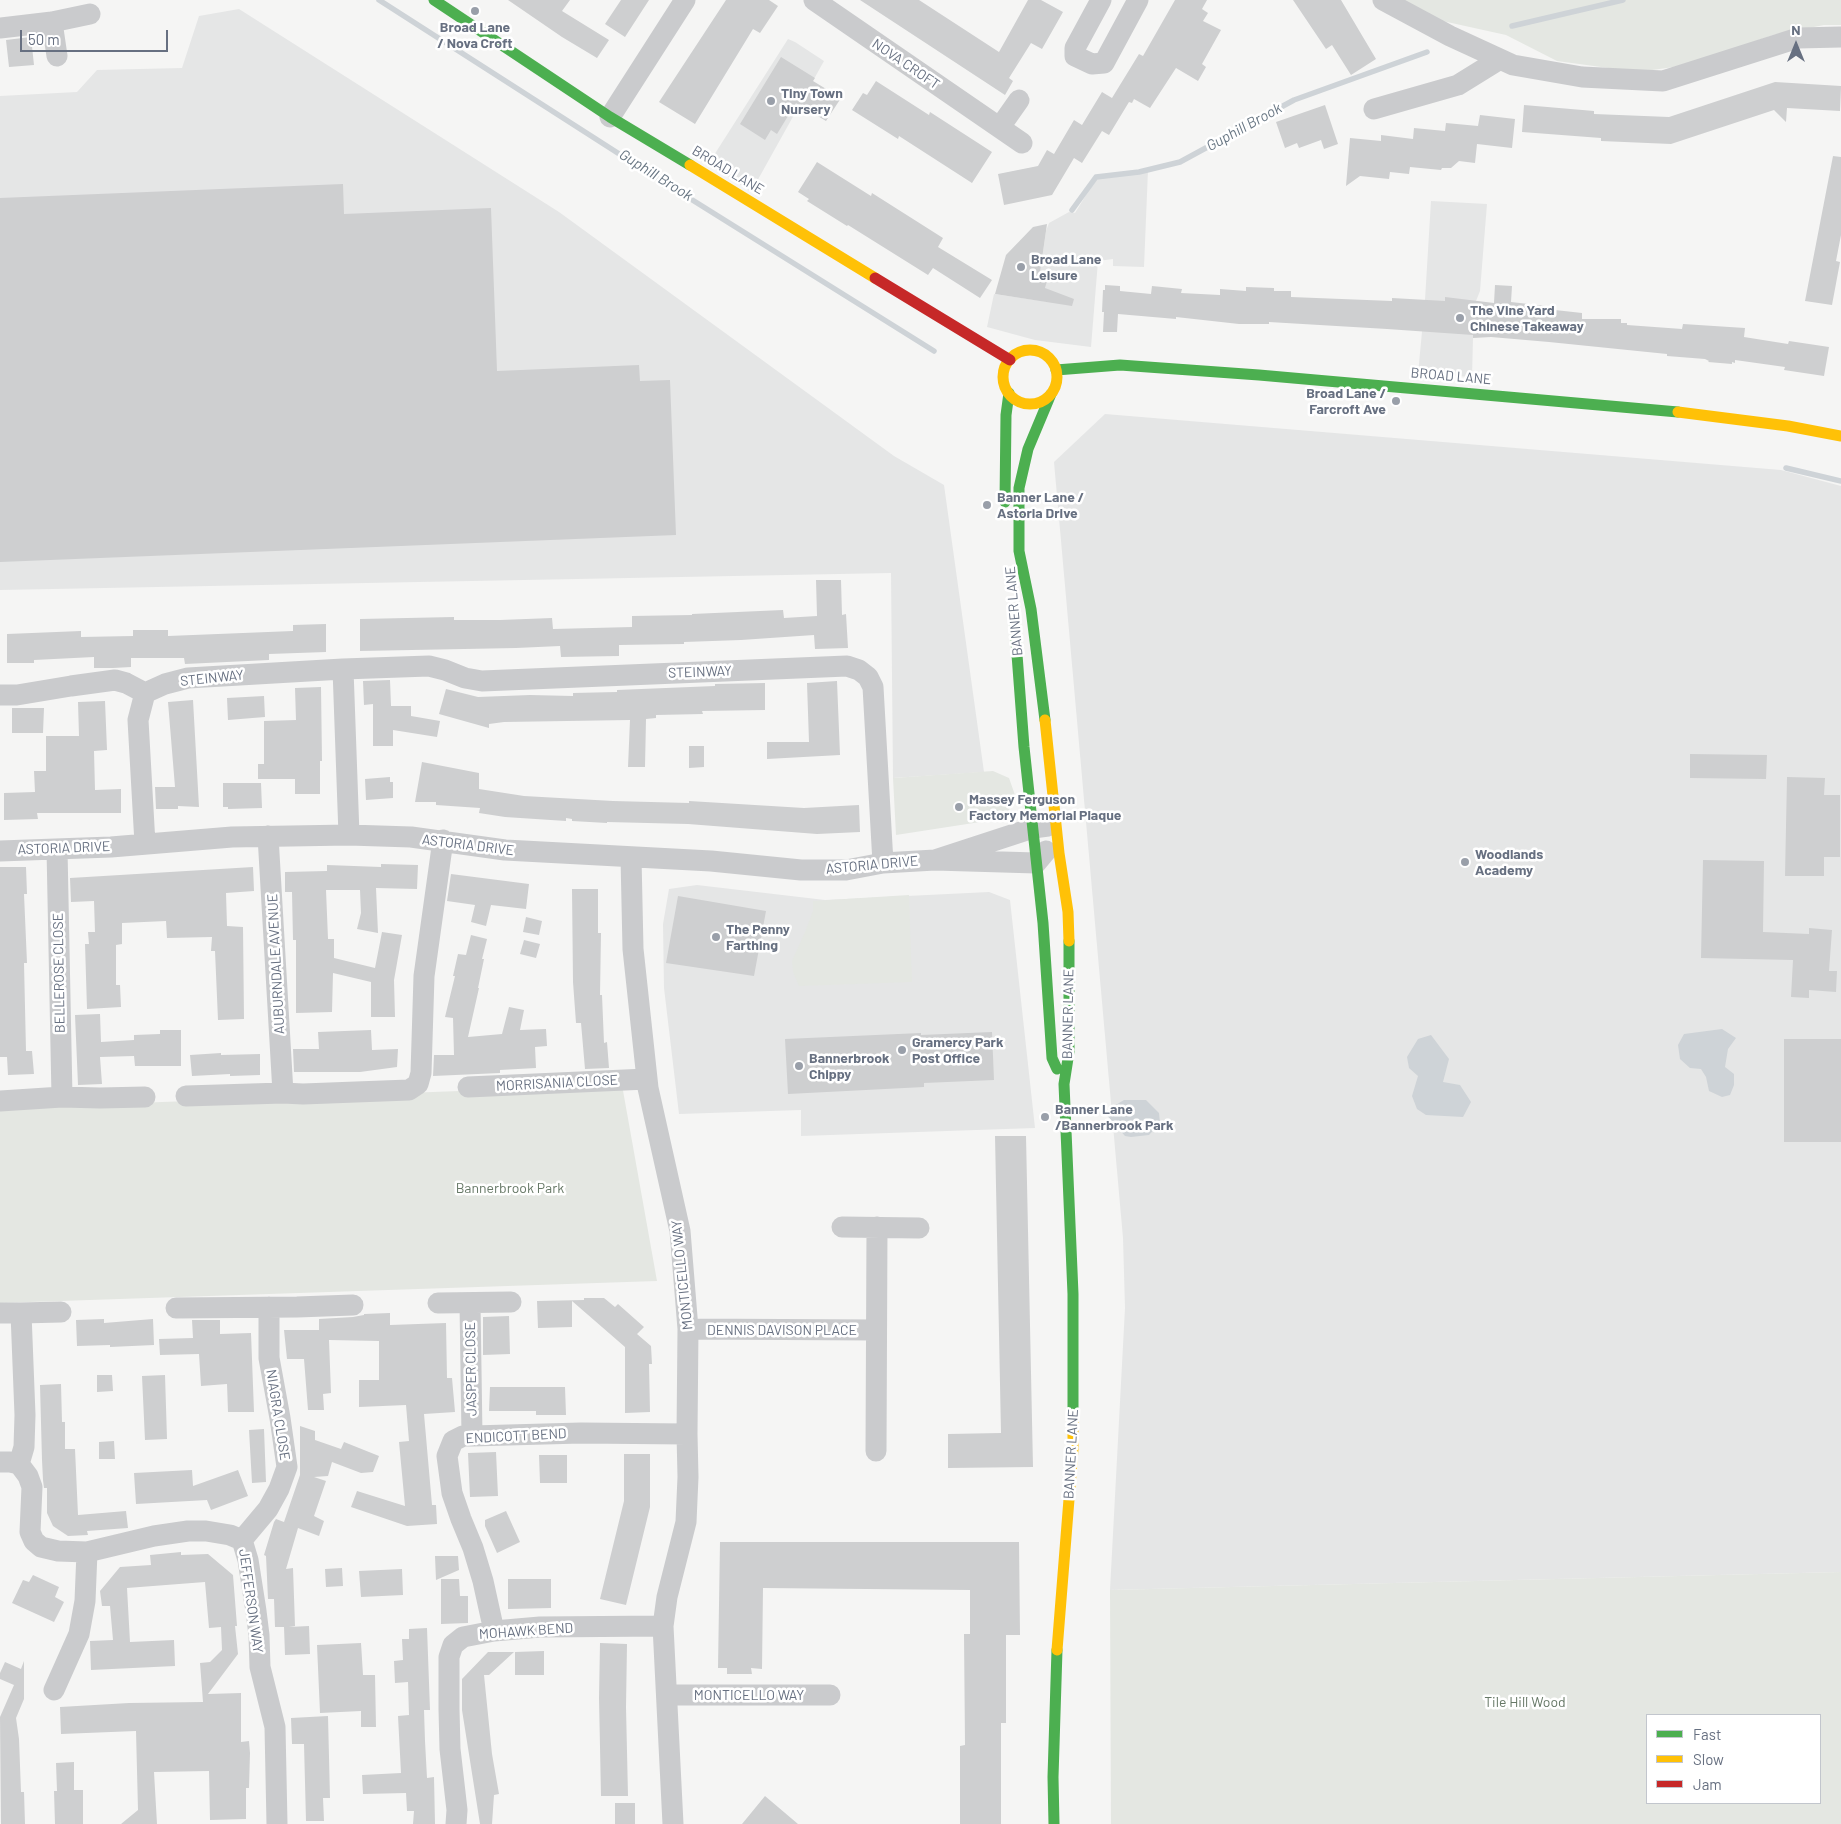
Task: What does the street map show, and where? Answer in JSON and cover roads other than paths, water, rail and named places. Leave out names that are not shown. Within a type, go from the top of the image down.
[{"type":"street","name":"BROAD LANE","points":[[434,0],[610,117],[1010,360]]},
{"type":"street","points":[[610,117],[685,0]]},
{"type":"street","name":"NOVA CROFT","points":[[814,0],[1022,143]]},
{"type":"street","points":[[1101,0],[1076,48],[1075,56],[1092,64],[1104,63],[1138,0]]},
{"type":"street","points":[[1383,0],[1450,36],[1513,65],[1582,77],[1663,81],[1798,38],[1841,37]]},
{"type":"street","points":[[0,28],[52,22],[90,14]]},
{"type":"street","points":[[52,22],[57,56]]},
{"type":"street","points":[[1374,109],[1458,85],[1500,59]]},
{"type":"street","points":[[1000,128],[1019,100]]},
{"type":"street","points":[[1026,351],[1036,351],[1044,354],[1052,362],[1056,370],[1057,380],[1051,394],[1036,404],[1025,404],[1016,400],[1009,393],[1005,385],[1004,376],[1010,360],[1017,354],[1026,351]]},
{"type":"street","name":"BROAD LANE","points":[[1056,370],[1120,365],[1259,375],[1673,411],[1788,426],[1841,436]]},
{"type":"street","points":[[1006,515],[1004,477],[1006,415],[1009,393]]},
{"type":"street","name":"BANNER LANE","points":[[1051,394],[1028,449],[1019,488],[1019,551],[1031,609],[1042,684],[1048,745],[1040,772],[1047,850],[1036,863],[1043,923],[1052,1058],[1064,1084]]},
{"type":"street","name":"BANNER LANE","points":[[1007,534],[1010,562]]},
{"type":"street","name":"BANNER LANE","points":[[1013,601],[1024,748],[1068,912],[1069,941],[1070,1052],[1064,1084],[1073,1294],[1074,1431],[1056,1668],[1053,1777],[1054,1824]]},
{"type":"street","name":"STEINWAY","points":[[145,692],[188,678],[343,668],[429,666],[465,678],[482,681],[847,666],[856,668],[868,677],[873,687],[884,862]]},
{"type":"street","points":[[343,668],[349,835]]},
{"type":"street","points":[[0,695],[23,694],[115,680],[145,692],[138,720],[145,844]]},
{"type":"street","name":"ASTORIA DRIVE","points":[[935,860],[1045,826]]},
{"type":"street","name":"ASTORIA DRIVE","points":[[0,851],[145,844],[232,836],[349,835],[443,840],[505,850],[730,862],[801,870],[846,870],[884,862],[935,860],[1036,863]]},
{"type":"street","name":"AUBURNDALE AVENUE","points":[[268,836],[283,1093]]},
{"type":"street","points":[[186,1096],[409,1090],[418,1084],[421,1073],[424,976],[443,840]]},
{"type":"street","name":"BELLEROSE CLOSE","points":[[57,849],[62,1097]]},
{"type":"street","name":"MONTICELLO WAY","points":[[631,857],[633,949],[647,1079],[680,1231],[688,1329],[688,1477],[686,1522],[667,1597],[663,1626],[675,1820]]},
{"type":"street","name":"MORRISANIA CLOSE","points":[[468,1087],[647,1079]]},
{"type":"street","points":[[0,1101],[62,1097],[145,1097]]},
{"type":"street","points":[[842,1227],[919,1228]]},
{"type":"street","name":"DENNIS DAVISON PLACE","points":[[876,1451],[877,1227]]},
{"type":"street","name":"JASPER CLOSE","points":[[438,1303],[511,1302]]},
{"type":"street","name":"JASPER CLOSE","points":[[470,1303],[472,1436]]},
{"type":"street","points":[[176,1308],[353,1305]]},
{"type":"street","name":"NIAGRA CLOSE","points":[[242,1540],[268,1509],[279,1489],[287,1467],[268,1358],[269,1307]]},
{"type":"street","points":[[0,1313],[62,1312]]},
{"type":"street","points":[[9,1463],[24,1447],[25,1415],[21,1313]]},
{"type":"street","name":"DENNIS DAVISON PLACE","points":[[688,1329],[876,1330]]},
{"type":"street","name":"ENDICOTT BEND","points":[[494,1631],[483,1581],[473,1548],[452,1493],[448,1456],[454,1441],[463,1436],[610,1433],[687,1434]]},
{"type":"street","name":"JEFFERSON WAY","points":[[9,1463],[28,1476],[32,1487],[30,1532],[34,1541],[41,1547],[58,1551],[87,1552],[154,1536],[188,1531],[214,1533],[242,1540],[248,1560],[258,1627],[260,1667],[275,1727],[277,1824]]},
{"type":"street","points":[[54,1690],[79,1634],[85,1601],[87,1552]]},
{"type":"street","name":"MOHAWK BEND","points":[[456,1824],[457,1810],[450,1749],[449,1657],[454,1645],[463,1637],[494,1631],[540,1628],[663,1626]]},
{"type":"street","name":"MONTICELLO WAY","points":[[667,1694],[830,1695]]},
{"type":"waterway","name":"Guphill Brook","points":[[379,0],[638,166],[934,351]]},
{"type":"waterway","name":"Guphill Brook","points":[[1512,26],[1623,0]]},
{"type":"waterway","name":"Guphill Brook","points":[[1072,210],[1096,177],[1139,172],[1180,162],[1294,100],[1427,52]]},
{"type":"waterway","points":[[1786,468],[1841,481]]},
{"type":"place","name":"Broad Lane / Nova Croft","points":[[475,11]]},
{"type":"place","name":"Tiny Town Nursery","points":[[771,101]]},
{"type":"place","name":"Broad Lane Leisure","points":[[1021,267]]},
{"type":"place","name":"The Vine Yard Chinese Takeaway","points":[[1460,318]]},
{"type":"place","name":"Broad Lane / Farcroft Ave","points":[[1396,401]]},
{"type":"place","name":"Banner Lane / Astoria Drive","points":[[987,505]]},
{"type":"place","name":"Massey Ferguson Factory Memorial Plaque","points":[[959,807]]},
{"type":"place","name":"Woodlands Academy","points":[[1465,862]]},
{"type":"place","name":"The Penny Farthing","points":[[716,937]]},
{"type":"place","name":"Gramercy Park Post Office","points":[[902,1050]]},
{"type":"place","name":"Bannerbrook Chippy","points":[[799,1066]]},
{"type":"place","name":"Banner Lane /Bannerbrook Park","points":[[1045,1117]]},
{"type":"park label","name":"Bannerbrook Park","points":[[510,1188]]},
{"type":"park label","name":"Tile Hill Wood","points":[[1525,1702]]}]
